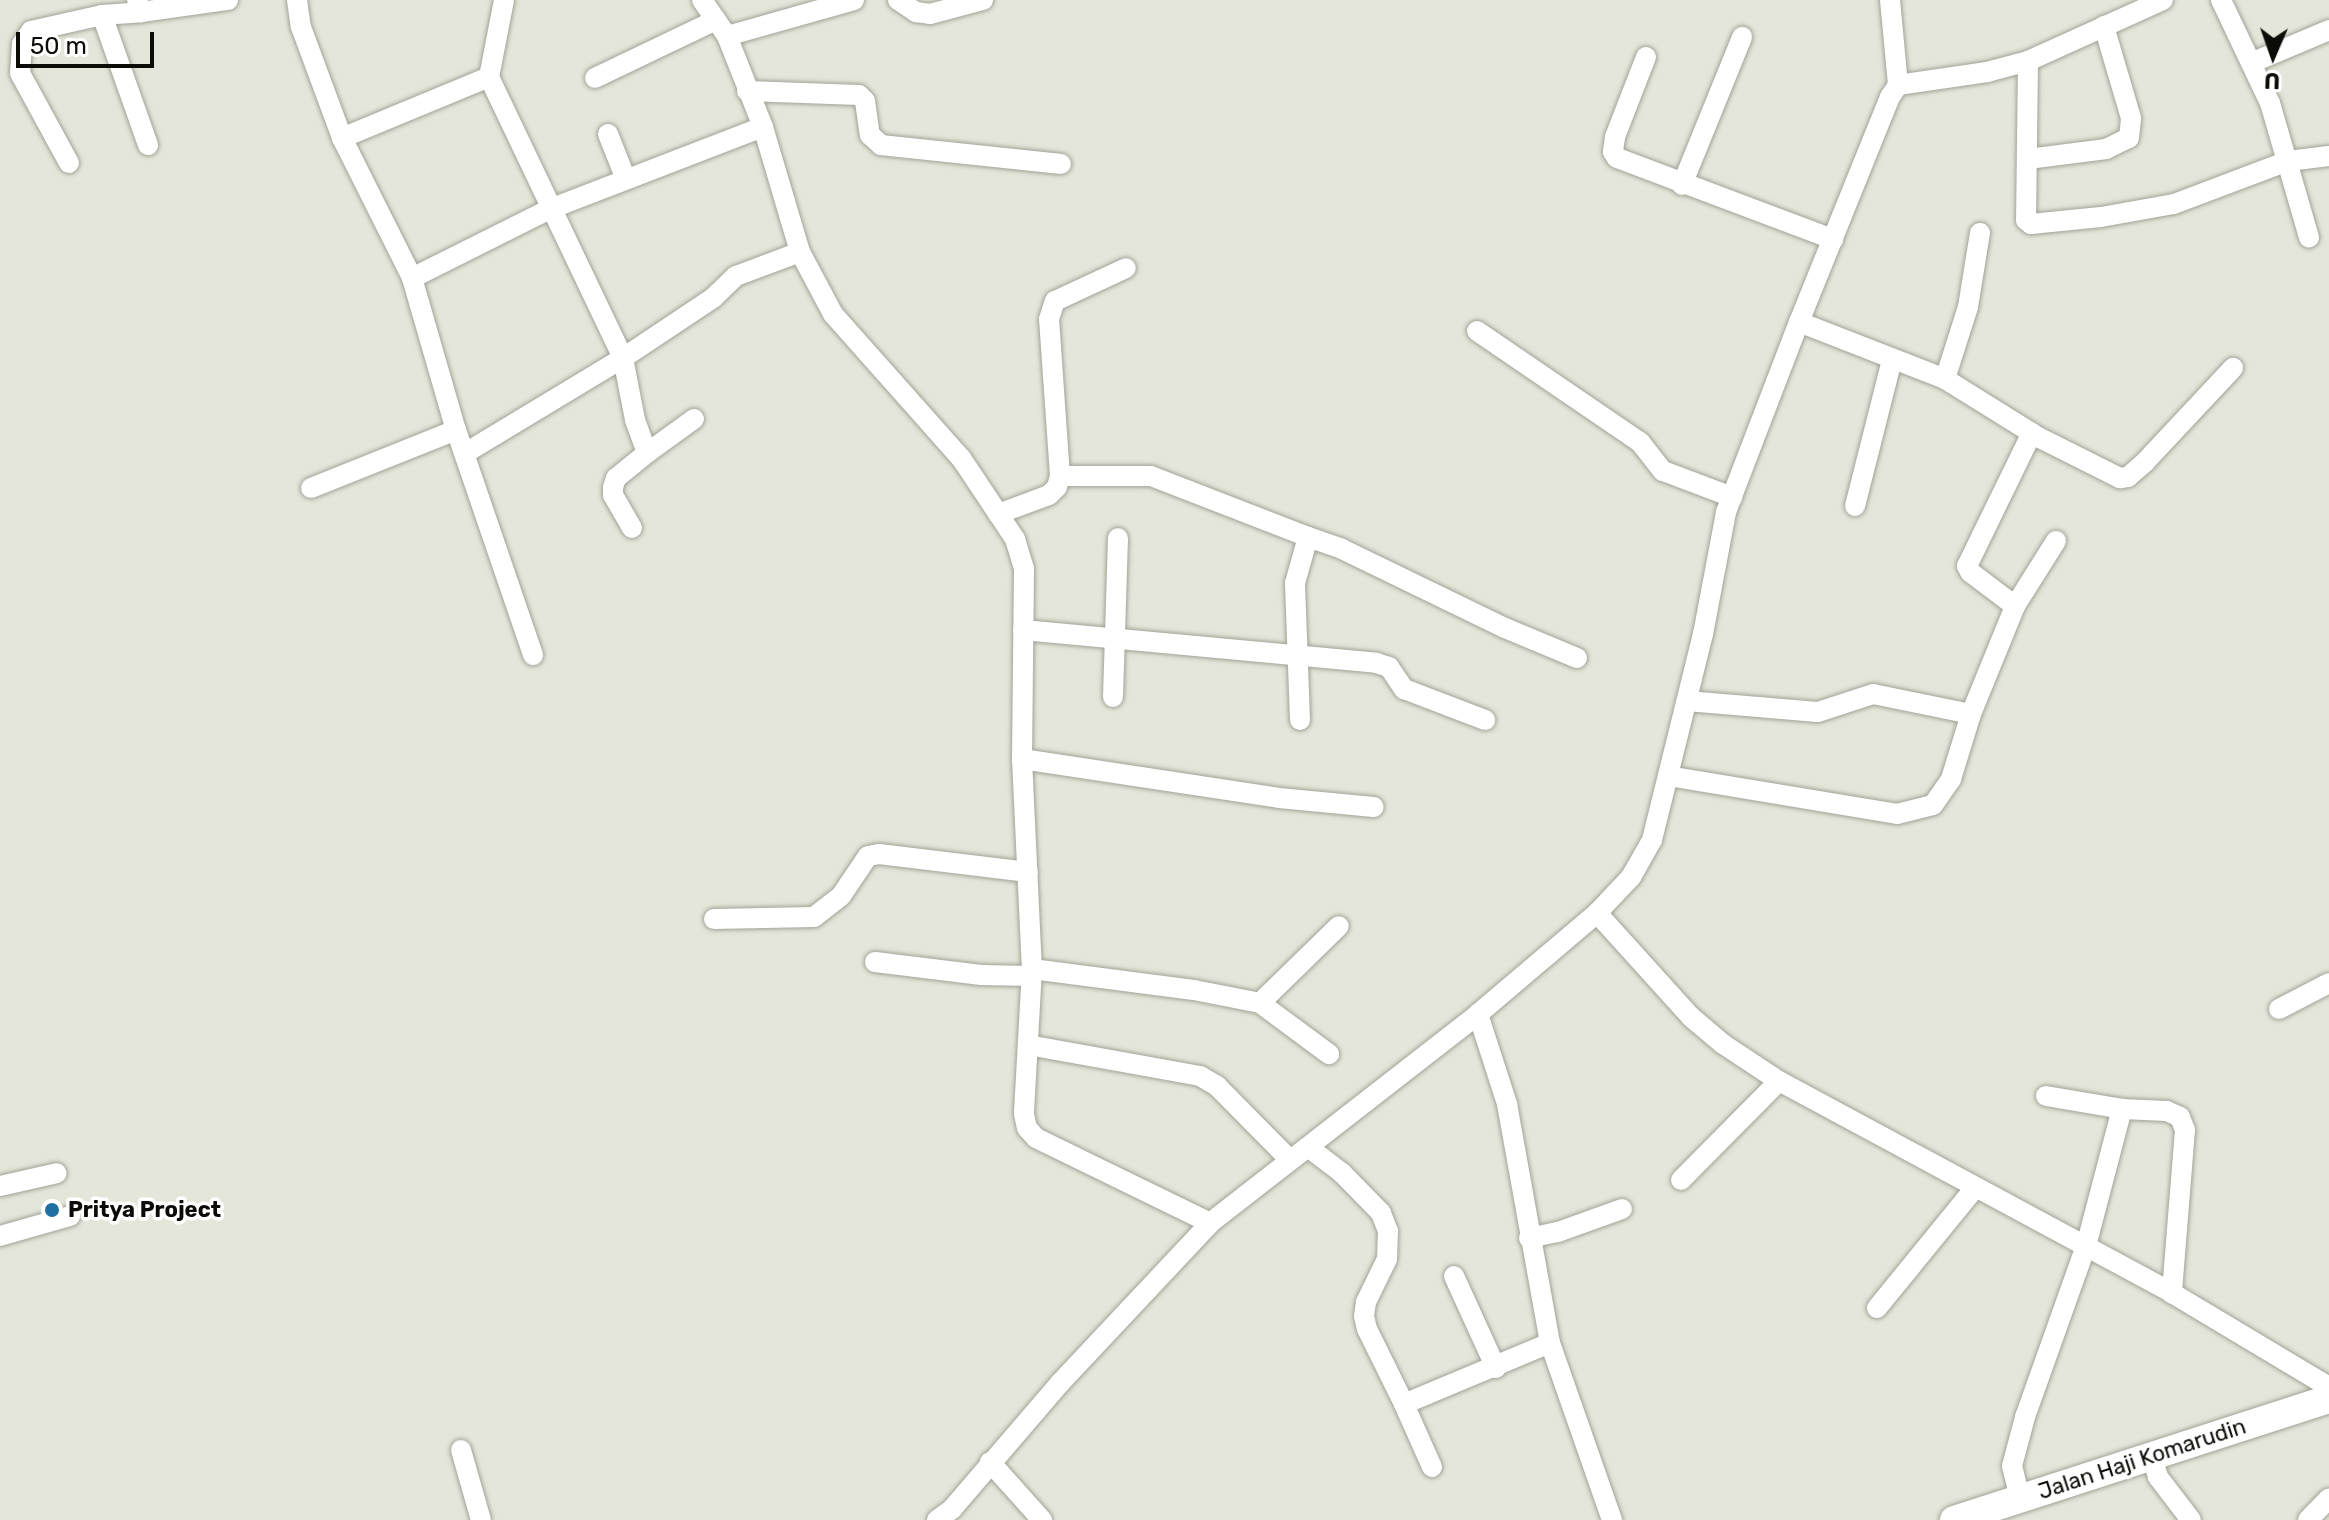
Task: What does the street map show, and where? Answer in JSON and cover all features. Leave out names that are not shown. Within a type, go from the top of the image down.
[{"type":"street","points":[[69,163],[20,73],[22,44],[31,31],[139,6],[228,0]]},
{"type":"street","points":[[297,0],[301,27],[342,138],[412,278],[456,430],[467,452],[533,655]]},
{"type":"street","points":[[504,0],[489,77],[623,358],[635,420],[647,453]]},
{"type":"street","points":[[702,0],[721,28],[763,127],[800,252],[833,314],[961,458],[1015,539],[1024,569],[1022,759],[1032,973],[1024,1114],[1027,1128],[1036,1138],[1210,1223]]},
{"type":"street","points":[[595,78],[721,28],[854,0]]},
{"type":"street","points":[[898,0],[916,12],[930,14],[983,0]]},
{"type":"street","points":[[937,1520],[952,1509],[990,1462],[1210,1223],[1478,1014],[1597,913],[1631,877],[1652,840],[1687,701],[1732,497],[1799,322],[1890,97],[1898,85],[1890,0]]},
{"type":"street","points":[[1898,85],[1987,72],[2028,61],[2163,0]]},
{"type":"street","points":[[2221,0],[2270,103],[2309,237]]},
{"type":"street","points":[[102,15],[148,145]]},
{"type":"street","points":[[2028,159],[2106,149],[2129,138],[2131,118],[2104,26]]},
{"type":"street","points":[[2251,63],[2329,30]]},
{"type":"street","points":[[1682,185],[1742,37]]},
{"type":"street","points":[[1646,57],[1623,112],[1613,152],[1624,163],[1833,239]]},
{"type":"street","points":[[2028,61],[2026,220],[2031,224],[2174,204],[2288,161],[2329,156]]},
{"type":"street","points":[[342,138],[489,77]]},
{"type":"street","points":[[747,91],[859,95],[865,101],[870,135],[881,145],[1061,164]]},
{"type":"street","points":[[412,278],[550,209],[625,177],[763,127]]},
{"type":"street","points":[[608,134],[625,177]]},
{"type":"street","points":[[1945,379],[1968,307],[1980,233]]},
{"type":"street","points":[[467,452],[623,358],[713,298],[736,276],[800,252]]},
{"type":"street","points":[[998,514],[1049,495],[1057,487],[1060,476],[1049,319],[1052,310],[1062,296],[1126,268]]},
{"type":"street","points":[[1799,322],[1945,379],[2032,433],[2110,476],[2128,477],[2233,368]]},
{"type":"street","points":[[1477,331],[1640,442],[1663,471],[1732,497]]},
{"type":"street","points":[[1855,506],[1892,360]]},
{"type":"street","points":[[632,528],[613,495],[616,478],[694,419]]},
{"type":"street","points":[[311,488],[456,430]]},
{"type":"street","points":[[2015,606],[1970,572],[1967,566],[2032,433]]},
{"type":"street","points":[[1060,476],[1151,476],[1342,549],[1505,628],[1577,658]]},
{"type":"street","points":[[1300,720],[1295,583],[1308,537]]},
{"type":"street","points":[[1113,697],[1118,538]]},
{"type":"street","points":[[1668,776],[1897,814],[1921,811],[1933,805],[1951,779],[1971,714],[2015,606],[2056,541]]},
{"type":"street","points":[[1023,630],[1389,667],[1404,689],[1485,720]]},
{"type":"street","points":[[1687,701],[1818,712],[1873,694],[1971,714]]},
{"type":"street","points":[[1022,759],[1279,798],[1374,807]]},
{"type":"street","points":[[714,919],[814,917],[841,896],[868,856],[879,854],[1028,872]]},
{"type":"street","points":[[1597,913],[1691,1017],[1723,1044],[1779,1081],[2172,1293],[2329,1387]]},
{"type":"street","points":[[1260,1003],[1339,926]]},
{"type":"street","points":[[875,962],[981,975],[1032,973],[1194,990],[1260,1003],[1329,1054]]},
{"type":"street","points":[[2279,1009],[2329,983]]},
{"type":"street","points":[[1478,1014],[1507,1104],[1550,1343],[1612,1520]]},
{"type":"street","points":[[1028,1045],[1200,1076],[1217,1086],[1290,1160]]},
{"type":"street","points":[[1681,1180],[1779,1081]]},
{"type":"street","points":[[2046,1096],[2122,1109],[2167,1111],[2180,1117],[2185,1130],[2172,1293]]},
{"type":"street","points":[[2020,1498],[2012,1466],[2086,1246],[2122,1109]]},
{"type":"street","points":[[1308,1147],[1342,1173],[1381,1213],[1388,1231],[1387,1259],[1366,1302],[1364,1316],[1367,1329],[1432,1467]]},
{"type":"street","points":[[0,1186],[57,1173]]},
{"type":"street","points":[[1877,1308],[1975,1188]]},
{"type":"street","points":[[1529,1238],[1558,1232],[1622,1209]]},
{"type":"street","points":[[0,1236],[70,1216]]},
{"type":"street","points":[[1454,1276],[1496,1368]]},
{"type":"street","points":[[1404,1404],[1550,1343]]},
{"type":"street","name":"Jalan Haji Komarudin","points":[[1954,1520],[2020,1498],[2155,1467],[2329,1399]]},
{"type":"street","points":[[461,1450],[481,1520]]},
{"type":"street","points":[[990,1462],[1042,1520]]},
{"type":"street","points":[[2155,1467],[2191,1520]]},
{"type":"street","points":[[2308,1520],[2329,1498]]},
{"type":"place","name":"Pritya Project","points":[[52,1210]]}]
